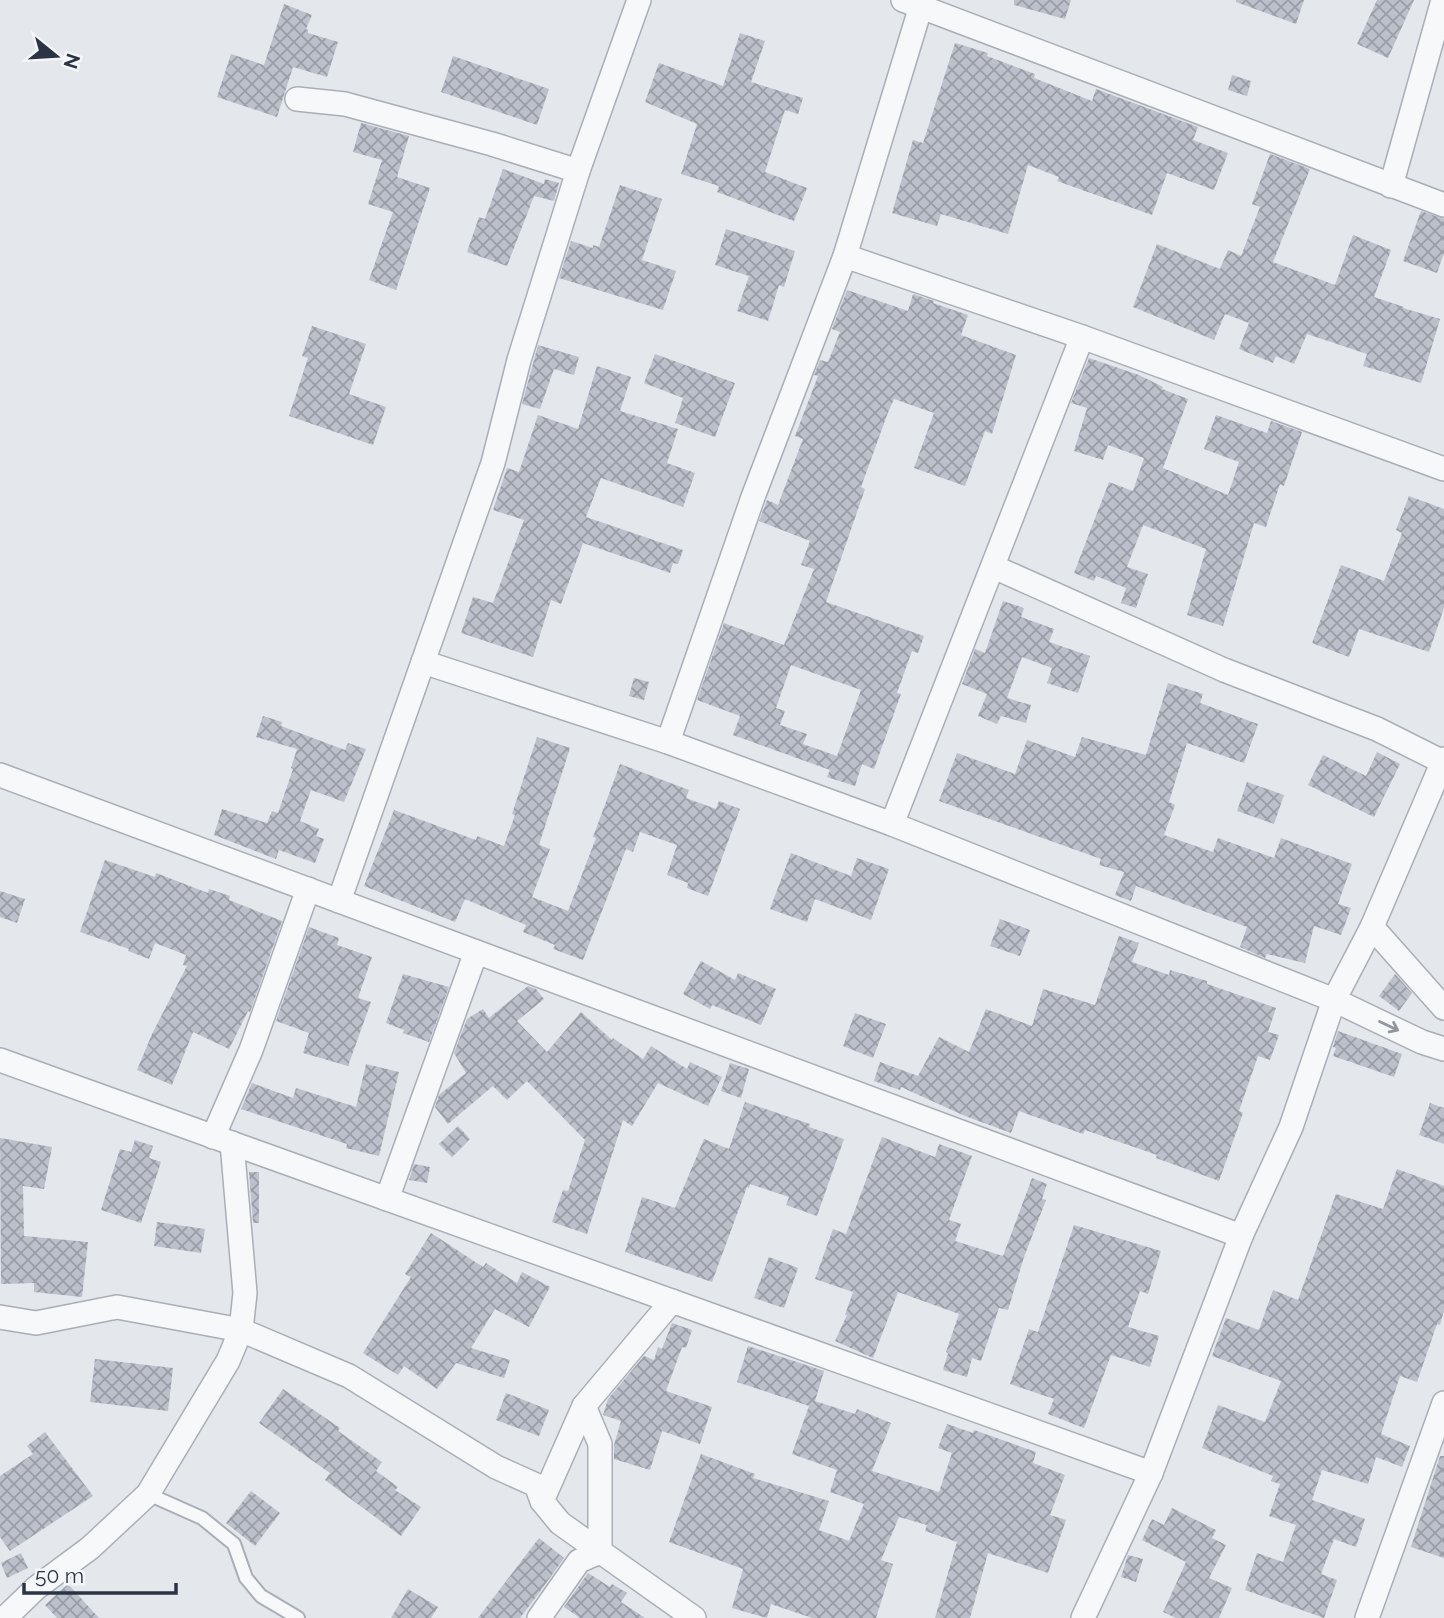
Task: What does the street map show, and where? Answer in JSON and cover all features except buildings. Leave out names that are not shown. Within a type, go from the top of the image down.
[{"type":"street","points":[[339,901],[493,463],[519,360],[578,171],[639,0]]},
{"type":"street","points":[[1391,186],[1443,0]]},
{"type":"street","points":[[668,742],[753,497],[845,256],[912,3],[1444,205]]},
{"type":"street","points":[[297,99],[345,104],[492,144],[578,171]]},
{"type":"street","points":[[845,256],[1082,337],[1444,470]]},
{"type":"street","points":[[892,824],[1082,337]]},
{"type":"street","points":[[994,567],[1224,670],[1377,729],[1443,761],[1372,927],[1334,1000],[1291,1127],[1241,1236],[1150,1473],[1083,1618]]},
{"type":"street","points":[[423,662],[668,742],[892,824],[1334,1000],[1422,1042],[1444,1049]]},
{"type":"street","points":[[0,775],[1241,1236]]},
{"type":"street","points":[[5,1618],[36,1588],[90,1548],[148,1494],[228,1361],[241,1330],[245,1293],[223,1140],[251,1050],[308,889]]},
{"type":"street","points":[[1372,927],[1444,1008]]},
{"type":"street","points":[[387,1199],[477,952]]},
{"type":"street","points":[[0,1060],[1150,1473]]},
{"type":"street","points":[[542,1501],[584,1406],[671,1301]]},
{"type":"street","points":[[0,1317],[36,1323],[117,1307],[241,1330],[349,1376],[496,1467],[536,1485],[542,1501],[560,1523],[694,1618]]},
{"type":"street","points":[[1367,1618],[1444,1403]]},
{"type":"street","points":[[584,1406],[600,1444],[600,1552]]},
{"type":"street","points":[[538,1618],[579,1562],[600,1552]]},
{"type":"lane","points":[[148,1494],[202,1518],[234,1544],[246,1578],[253,1587],[261,1596],[298,1618]]}]
